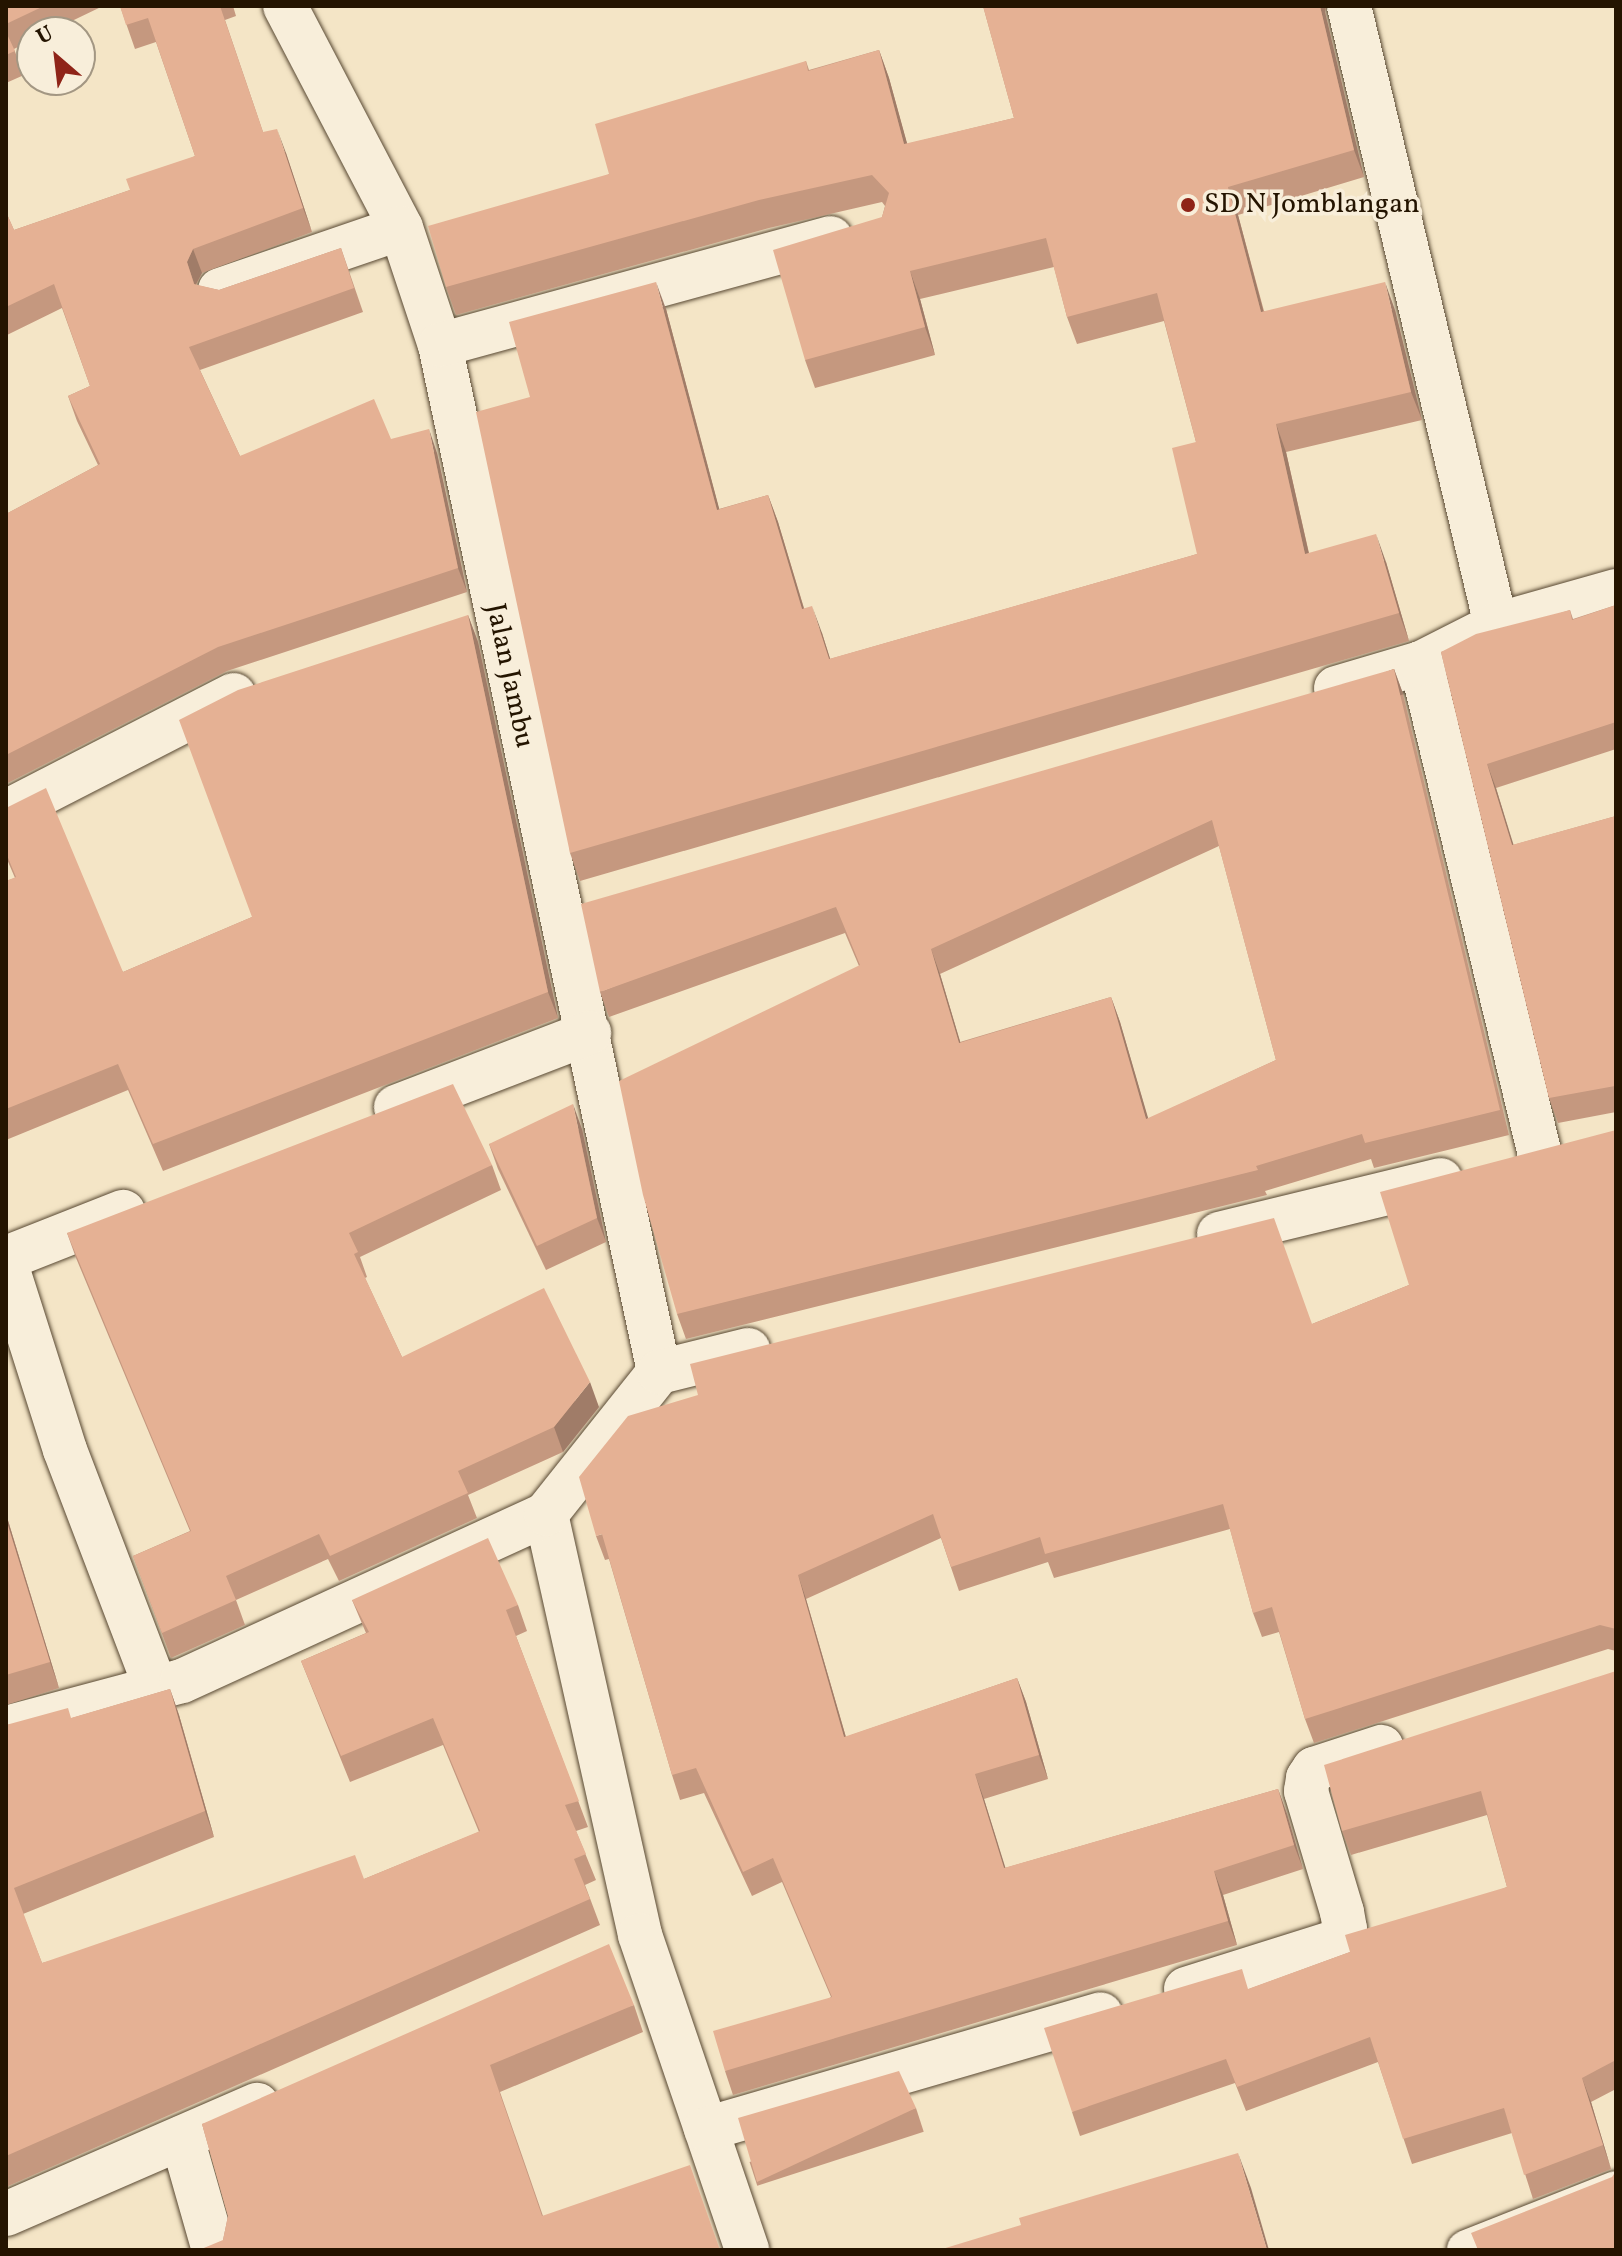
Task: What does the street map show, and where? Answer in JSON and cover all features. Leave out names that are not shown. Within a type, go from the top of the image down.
[{"type":"street","name":"Jalan Jambu","points":[[285,6],[401,228],[440,345],[494,610],[589,1033],[659,1372]]},
{"type":"street","points":[[1349,6],[1496,625]]},
{"type":"street","points":[[440,345],[875,226]]},
{"type":"street","points":[[220,290],[401,228]]},
{"type":"street","points":[[1299,698],[1421,663],[1496,625],[1616,591]]},
{"type":"street","points":[[449,624],[494,610]]},
{"type":"street","points":[[1421,663],[1540,1155]]},
{"type":"street","points":[[6,812],[270,681]]},
{"type":"street","points":[[561,912],[607,898]]},
{"type":"street","points":[[360,1121],[589,1033]]},
{"type":"street","points":[[1185,1243],[1586,1143]]},
{"type":"street","points":[[6,1258],[168,1195]]},
{"type":"street","points":[[6,1264],[65,1450],[157,1691]]},
{"type":"street","points":[[6,1728],[157,1691],[546,1514],[659,1372],[783,1342]]},
{"type":"street","points":[[546,1514],[640,1935],[747,2250]]},
{"type":"street","points":[[706,2129],[1338,1941],[1343,1920],[1306,1791],[1308,1778],[1314,1769],[1419,1735]]},
{"type":"street","points":[[597,1954],[640,1935]]},
{"type":"street","points":[[6,2214],[297,2087]]},
{"type":"street","points":[[182,2138],[214,2250]]},
{"type":"lane","points":[[1467,2250],[1616,2191]]},
{"type":"building","points":[[6,6],[44,6],[16,16],[16,19],[6,24]]},
{"type":"building","points":[[120,6],[220,6],[263,132],[277,129],[303,208],[193,249],[187,262],[194,284],[219,290],[341,248],[354,288],[189,347],[240,456],[374,399],[391,439],[429,429],[458,568],[218,647],[6,755],[6,514],[100,464],[68,396],[90,386],[54,284],[6,307],[6,212],[14,230],[130,190],[126,179],[195,156],[148,18],[126,25]]},
{"type":"building","points":[[983,6],[1320,6],[1354,150],[1228,187],[1261,312],[1385,282],[1411,392],[1276,424],[1305,554],[1376,534],[1399,613],[570,853],[476,412],[530,397],[509,322],[656,282],[717,510],[768,495],[802,609],[812,606],[829,659],[1197,554],[1172,448],[1196,442],[1157,293],[1067,317],[1046,238],[910,271],[925,327],[805,360],[773,250],[882,217],[889,193],[872,175],[759,200],[446,287],[428,226],[609,174],[595,124],[806,61],[808,71],[879,50],[904,144],[1014,118]]},
{"type":"building","points":[[6,32],[15,51],[6,55]]},
{"type":"building","points":[[1616,605],[1616,722],[1487,764],[1512,845],[1616,816],[1616,1087],[1549,1098],[1441,652],[1476,634],[1570,610],[1572,620]]},
{"type":"building","points":[[468,615],[548,992],[153,1144],[118,1064],[6,1109],[6,881],[16,877],[6,853],[6,808],[46,788],[123,972],[252,917],[179,720],[238,690]]},
{"type":"building","points":[[1394,669],[1500,1110],[1365,1143],[1362,1134],[1256,1166],[1258,1170],[677,1314],[643,1195],[619,1081],[860,965],[836,907],[600,992],[581,904]],"holes":[[[1212,820],[1276,1060],[1146,1119],[1111,997],[959,1043],[931,949]]]},
{"type":"building","points":[[453,1084],[492,1165],[349,1233],[358,1252],[354,1254],[402,1357],[544,1288],[590,1382],[554,1427],[458,1471],[468,1493],[330,1556],[319,1534],[226,1576],[236,1600],[162,1633],[133,1556],[191,1531],[67,1233]]},
{"type":"building","points":[[573,1104],[597,1218],[537,1246],[489,1144]]},
{"type":"building","points":[[1616,1130],[1616,1629],[1600,1625],[1305,1719],[1272,1607],[1253,1613],[1223,1504],[1045,1554],[1040,1537],[951,1567],[933,1514],[798,1575],[844,1737],[1017,1678],[1039,1755],[975,1774],[1004,1868],[1278,1789],[1294,1845],[1214,1871],[1228,1921],[725,2071],[713,2031],[832,1997],[773,1858],[743,1872],[696,1768],[672,1775],[602,1534],[596,1536],[579,1477],[628,1416],[698,1395],[690,1364],[1274,1218],[1312,1324],[1409,1285],[1380,1192]]},
{"type":"building","points":[[6,1519],[50,1662],[6,1675]]},
{"type":"building","points":[[488,1538],[518,1605],[506,1610],[579,1801],[565,1805],[586,1854],[574,1859],[590,1899],[6,2156],[6,1725],[68,1708],[71,1718],[170,1689],[205,1811],[14,1888],[42,1963],[355,1855],[364,1879],[480,1831],[433,1718],[341,1756],[301,1661],[369,1632],[352,1600]]},
{"type":"building","points":[[1616,1671],[1616,2060],[1582,2078],[1603,2145],[1524,2175],[1504,2108],[1403,2139],[1370,2037],[1237,2087],[1226,2059],[1072,2112],[1044,2028],[1242,1969],[1248,1989],[1350,1952],[1345,1935],[1507,1887],[1481,1791],[1342,1831],[1324,1765]]},
{"type":"building","points":[[609,1944],[634,2005],[490,2065],[542,2216],[690,2165],[720,2250],[199,2250],[223,2240],[228,2216],[202,2124]]},
{"type":"building","points":[[899,2071],[916,2108],[757,2182],[738,2118]]},
{"type":"building","points":[[1238,2153],[1267,2250],[939,2250],[1021,2225],[1019,2218]]},
{"type":"building","points":[[1616,2171],[1616,2250],[1478,2250],[1471,2233],[1612,2177]]},
{"type":"place","name":"SD N Jomblangan","points":[[1188,205]]}]
